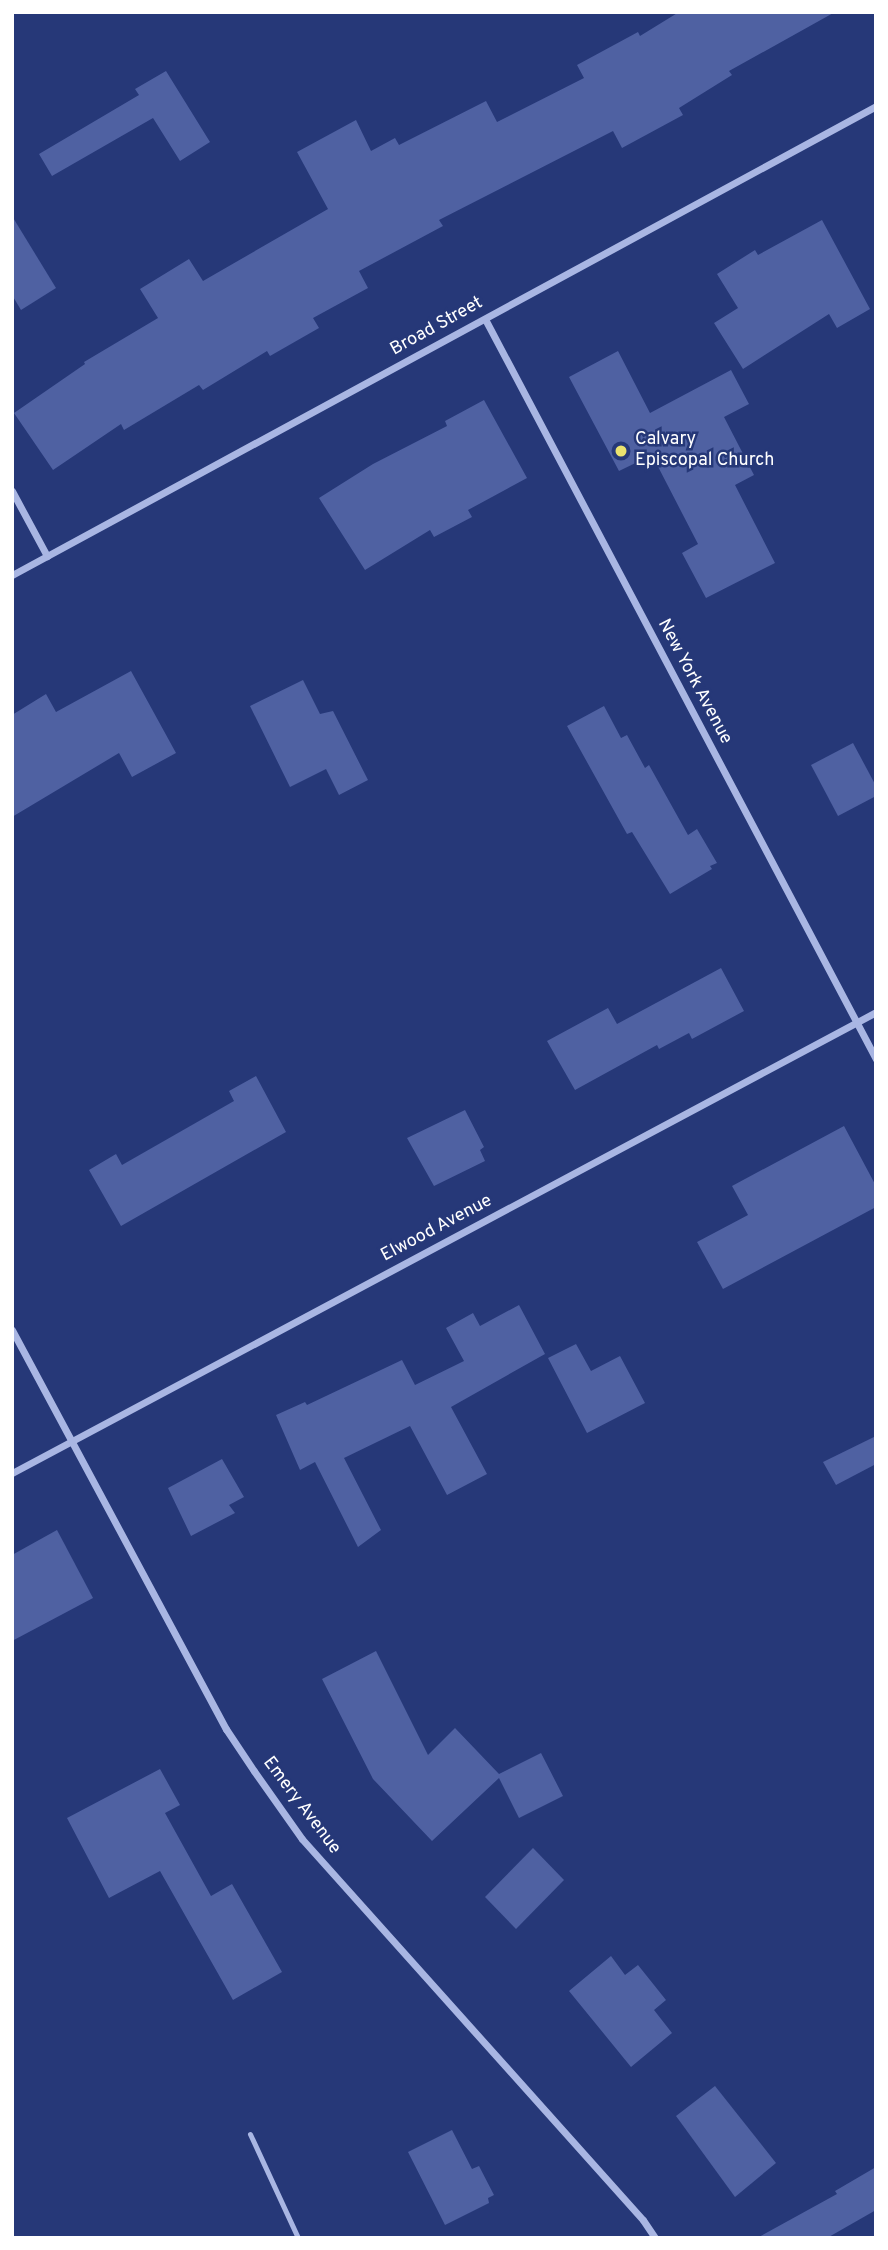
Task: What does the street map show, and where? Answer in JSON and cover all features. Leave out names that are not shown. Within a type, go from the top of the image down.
[{"type":"street","name":"Broad Street","points":[[12,575],[876,106]]},
{"type":"street","name":"New York Avenue","points":[[485,319],[876,1059]]},
{"type":"street","points":[[12,491],[47,556]]},
{"type":"street","name":"Elwood Avenue","points":[[12,1473],[876,1012]]},
{"type":"street","name":"Emery Avenue","points":[[12,1330],[226,1729],[302,1839],[643,2220],[655,2238]]},
{"type":"lane","points":[[250,2134],[298,2238]]},
{"type":"building","points":[[679,12],[835,12],[729,71],[732,75],[679,108],[683,115],[622,148],[613,131],[439,220],[443,226],[359,271],[368,288],[313,318],[319,328],[270,356],[267,351],[203,390],[199,385],[124,430],[121,424],[53,470],[14,413],[85,364],[84,362],[158,318],[140,289],[189,259],[203,281],[328,209],[297,152],[356,120],[371,151],[395,138],[399,145],[486,101],[497,122],[584,78],[577,65],[638,32],[640,36]]},
{"type":"building","points":[[166,71],[210,142],[180,161],[153,118],[52,176],[39,154],[139,95],[135,89]]},
{"type":"building","points":[[12,216],[56,288],[21,310],[12,295]]},
{"type":"building","points":[[822,220],[870,309],[837,328],[829,314],[743,369],[714,323],[738,308],[717,274],[755,250],[758,255]]},
{"type":"building","points":[[618,351],[650,413],[731,370],[749,404],[724,417],[754,475],[735,485],[775,563],[706,598],[682,553],[698,544],[652,455],[619,471],[569,377]]},
{"type":"building","points":[[484,400],[527,478],[468,510],[472,517],[434,537],[430,530],[365,570],[319,498],[373,464],[447,426],[445,421]]},
{"type":"building","points":[[131,671],[176,753],[132,777],[119,753],[12,817],[12,715],[46,694],[56,712]]},
{"type":"building","points":[[303,680],[320,714],[333,711],[368,780],[339,795],[326,769],[290,787],[250,706]]},
{"type":"building","points":[[604,706],[621,738],[627,735],[645,768],[649,765],[688,835],[697,829],[717,863],[710,866],[712,869],[670,894],[632,832],[627,834],[567,726]]},
{"type":"building","points":[[853,743],[876,786],[876,796],[838,816],[811,765]]},
{"type":"building","points":[[721,968],[744,1011],[692,1039],[689,1033],[659,1049],[657,1045],[575,1090],[547,1041],[608,1008],[617,1024]]},
{"type":"building","points":[[256,1076],[286,1132],[121,1226],[89,1170],[116,1154],[122,1165],[234,1101],[229,1091]]},
{"type":"building","points":[[465,1110],[484,1147],[480,1150],[485,1161],[434,1186],[407,1138]]},
{"type":"building","points":[[844,1126],[876,1186],[876,1207],[723,1289],[697,1242],[748,1215],[732,1186]]},
{"type":"building","points":[[519,1305],[545,1354],[451,1407],[487,1474],[447,1495],[410,1426],[344,1458],[381,1530],[358,1547],[315,1462],[300,1470],[276,1415],[305,1402],[307,1405],[402,1360],[415,1385],[464,1361],[446,1328],[473,1313],[480,1326]]},
{"type":"building","points":[[576,1344],[591,1371],[620,1356],[645,1403],[587,1433],[548,1358]]},
{"type":"building","points":[[876,1436],[876,1464],[836,1485],[823,1462]]},
{"type":"building","points":[[222,1459],[244,1497],[229,1505],[235,1513],[191,1536],[168,1488]]},
{"type":"building","points":[[57,1530],[93,1598],[12,1641],[12,1555]]},
{"type":"building","points":[[376,1651],[428,1755],[455,1728],[499,1774],[541,1753],[563,1796],[519,1818],[499,1778],[432,1841],[373,1779],[322,1679]]},
{"type":"building","points":[[160,1769],[180,1805],[165,1813],[211,1896],[232,1884],[282,1972],[233,2000],[160,1871],[109,1898],[67,1818]]},
{"type":"building","points":[[533,1848],[564,1880],[516,1929],[485,1897]]},
{"type":"building","points":[[611,1956],[625,1975],[638,1965],[666,2000],[654,2010],[672,2033],[631,2067],[569,1991]]},
{"type":"building","points":[[715,2086],[776,2163],[735,2197],[676,2116]]},
{"type":"building","points":[[452,2130],[472,2169],[479,2166],[494,2195],[488,2198],[489,2203],[445,2225],[408,2152]]},
{"type":"building","points":[[876,2167],[876,2210],[827,2238],[757,2238],[837,2194],[835,2191]]},
{"type":"place","name":"Calvary Episcopal Church","points":[[621,451]]}]
